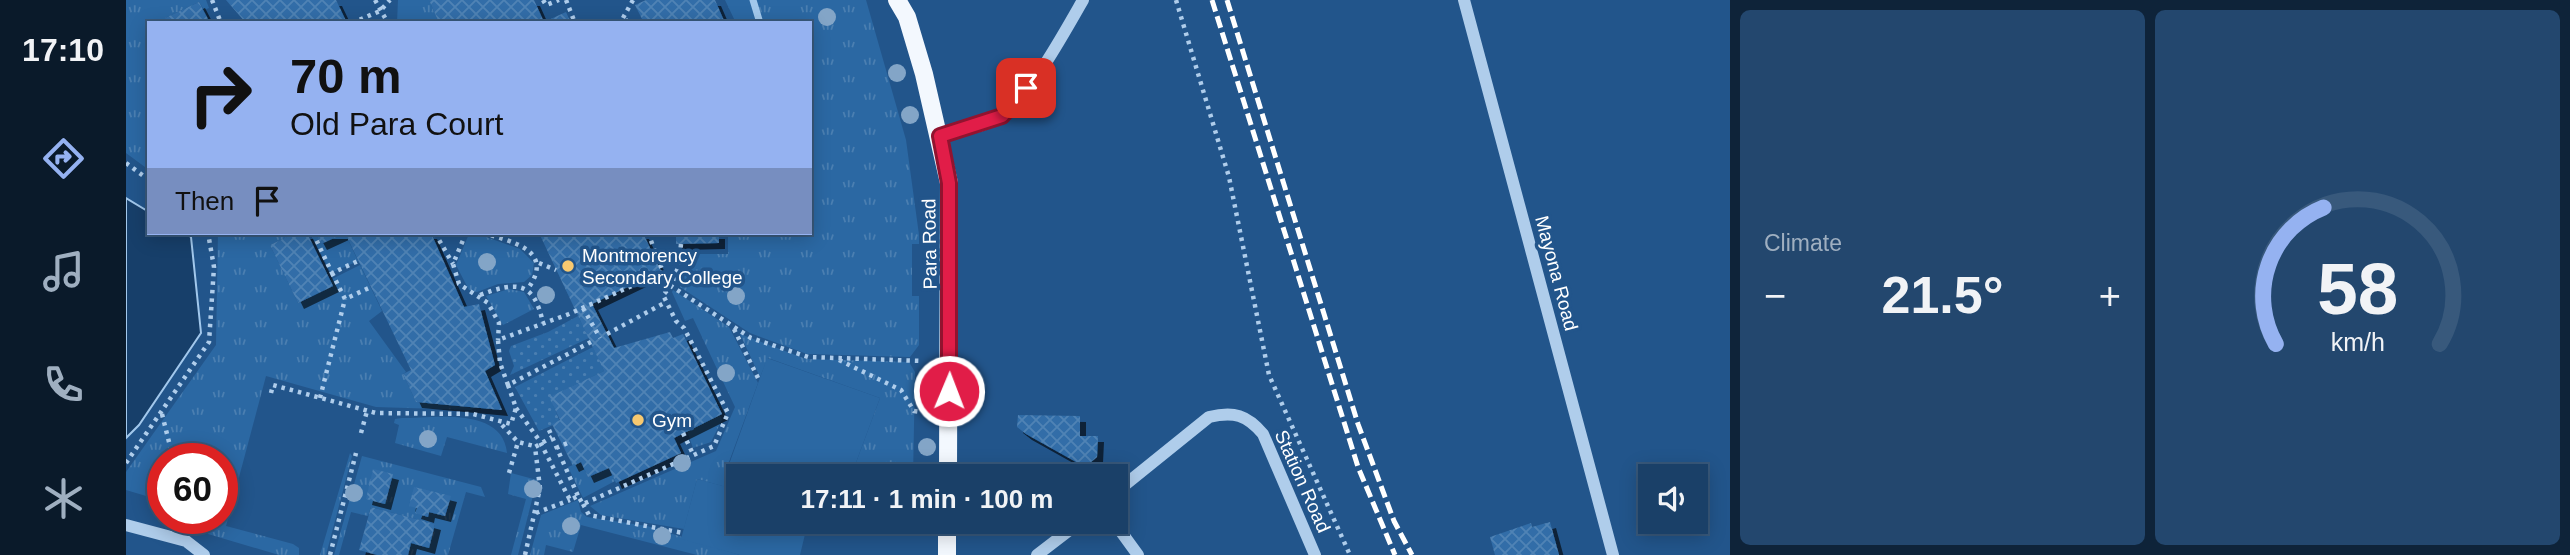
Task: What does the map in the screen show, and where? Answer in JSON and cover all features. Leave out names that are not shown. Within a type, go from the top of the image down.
[{"type":"main road","name":"Para Road","points":[[897,0],[907,8],[940,136],[949,183],[948,464]]},
{"type":"main road","points":[[947,534],[947,555]]},
{"type":"street","points":[[940,136],[994,120],[1008,111],[1038,72],[1083,0]]},
{"type":"street","name":"Mayona Road","points":[[1464,0],[1613,555]]},
{"type":"street","name":"Station Road","points":[[1128,482],[1209,417],[1225,413],[1239,414],[1252,422],[1263,435],[1315,555]]},
{"type":"street","points":[[126,525],[186,541],[203,554]]},
{"type":"street","points":[[1037,555],[1064,534]]},
{"type":"street","points":[[1123,534],[1138,555]]},
{"type":"path","points":[[212,0],[220,21]]},
{"type":"path","points":[[375,0],[387,21]]},
{"type":"path","points":[[357,21],[380,11],[390,0]]},
{"type":"path","points":[[544,0],[546,5],[559,0]]},
{"type":"path","points":[[566,0],[574,21]]},
{"type":"path","points":[[622,20],[633,0]]},
{"type":"path","points":[[1176,0],[1229,177],[1269,375],[1350,555]]},
{"type":"path","points":[[126,163],[147,179]]},
{"type":"path","points":[[126,463],[209,342],[214,267],[208,235]]},
{"type":"path","points":[[314,235],[345,299],[320,398]]},
{"type":"path","points":[[436,235],[453,264],[459,284],[488,303],[499,323],[500,363],[516,408],[540,442],[570,500]]},
{"type":"path","points":[[453,264],[465,235]]},
{"type":"path","points":[[489,235],[525,248],[538,263],[556,270]]},
{"type":"path","points":[[649,235],[671,286],[751,338],[808,357],[922,361]]},
{"type":"path","points":[[583,504],[714,446],[728,413],[684,328],[676,321],[663,295],[671,286],[679,265],[681,244]]},
{"type":"path","points":[[332,273],[358,261]]},
{"type":"path","points":[[527,290],[536,277],[538,263]]},
{"type":"path","points":[[498,340],[583,308],[663,272]]},
{"type":"path","points":[[479,295],[515,286],[527,290],[537,302],[543,323]]},
{"type":"path","points":[[345,299],[370,287]]},
{"type":"path","points":[[607,334],[666,302]]},
{"type":"path","points":[[583,308],[600,338]]},
{"type":"path","points":[[734,328],[759,380]]},
{"type":"path","points":[[508,385],[591,342]]},
{"type":"path","points":[[835,358],[891,383],[901,390],[914,411],[921,412]]},
{"type":"path","points":[[271,393],[273,385],[367,411],[473,414],[502,424],[511,424],[516,408]]},
{"type":"path","points":[[361,433],[367,411]]},
{"type":"path","points":[[162,413],[169,443]]},
{"type":"path","points":[[502,424],[518,442],[535,447]]},
{"type":"path","points":[[549,430],[589,515],[683,533]]},
{"type":"path","points":[[683,433],[693,454]]},
{"type":"path","points":[[535,447],[552,437]]},
{"type":"path","points":[[509,473],[518,442]]},
{"type":"path","points":[[556,448],[570,442]]},
{"type":"path","points":[[525,555],[540,488],[535,447]]},
{"type":"path","points":[[330,555],[356,453]]},
{"type":"path","points":[[536,513],[578,496]]},
{"type":"green space","points":[[126,0],[206,0],[209,8],[204,10],[199,2],[165,18],[166,21],[147,21],[147,169],[126,153]]},
{"type":"green space","points":[[398,0],[429,0],[438,21],[397,21]]},
{"type":"green space","points":[[725,0],[866,0],[906,140],[919,235],[919,244],[912,244],[912,296],[919,296],[919,345],[910,357],[807,354],[750,333],[680,287],[688,254],[728,254],[728,235],[812,235],[812,21],[735,21]]},
{"type":"green space","points":[[218,235],[291,235],[270,245],[298,303],[332,287],[330,280],[360,265],[382,311],[369,321],[406,372],[403,374],[416,402],[475,408],[376,407],[266,376],[238,481],[238,443],[147,443],[147,496],[126,490],[126,472],[216,345]]},
{"type":"green space","points":[[311,235],[316,235],[321,244],[346,235],[358,261],[331,273]]},
{"type":"green space","points":[[469,235],[481,235],[520,249],[534,263],[532,275],[524,282],[498,284],[477,292],[469,290],[456,265]]},
{"type":"green space","points":[[509,289],[524,292],[534,309],[503,325],[486,296]]},
{"type":"green space","points":[[673,290],[729,327],[758,383],[726,464],[726,487],[697,479],[684,529],[601,515],[590,506],[716,451],[735,407],[693,318],[685,321]]},
{"type":"green space","points":[[578,316],[589,338],[510,375],[514,366],[509,351],[511,346],[548,332]]},
{"type":"green space","points":[[740,334],[806,359],[909,362],[915,372],[913,464],[855,464],[880,398],[768,358],[760,377]]},
{"type":"green space","points":[[593,347],[604,371],[550,397],[560,422],[539,431],[515,387]]},
{"type":"green space","points":[[767,358],[880,398],[855,464],[729,464]]},
{"type":"green space","points":[[720,415],[722,420],[711,442],[693,448],[687,431]]},
{"type":"green space","points":[[448,417],[480,421],[503,438],[507,453],[447,437],[441,456],[395,443],[399,425],[394,423],[395,419]]},
{"type":"green space","points":[[350,453],[352,456],[326,555],[320,555]]},
{"type":"green space","points":[[362,456],[481,487],[485,497],[466,492],[448,555],[408,555],[411,543],[429,547],[435,524],[371,507],[368,516],[351,512],[339,555],[334,555]]},
{"type":"green space","points":[[581,462],[588,477],[609,468],[615,481],[583,498],[568,467]]},
{"type":"green space","points":[[511,473],[537,480],[518,555],[511,555],[526,499],[508,494]]},
{"type":"green space","points":[[697,479],[726,487],[726,534],[805,534],[800,555],[740,555],[681,539]]},
{"type":"green space","points":[[578,500],[581,512],[587,517],[647,526],[740,555],[697,555],[581,525],[573,552],[546,545],[544,555],[530,555],[541,515]]},
{"type":"green space","points":[[238,529],[299,548],[299,555],[279,555],[208,534],[238,534]]},
{"type":"shaded area","points":[[126,198],[147,211],[147,235],[191,237],[201,333],[139,425],[126,438]]},
{"type":"building","points":[[226,0],[336,0],[346,21],[244,21]]},
{"type":"building","points":[[429,0],[534,0],[544,21],[438,21]]},
{"type":"building","points":[[646,0],[715,0],[724,21],[643,21],[635,5]]},
{"type":"building","points":[[199,2],[209,21],[166,21],[165,18]]},
{"type":"building","points":[[566,12],[570,21],[546,21]]},
{"type":"building","points":[[291,235],[308,235],[333,286],[298,303],[270,245]]},
{"type":"building","points":[[316,235],[341,235],[321,244]]},
{"type":"building","points":[[346,235],[432,235],[464,307],[479,304],[495,365],[485,371],[502,410],[416,402],[403,374],[411,370]]},
{"type":"building","points":[[540,235],[644,235],[661,271],[592,304],[614,348],[670,332],[673,338],[683,334],[722,414],[674,438],[681,453],[616,483],[609,468],[588,477],[581,462],[573,466],[552,424],[560,420],[549,397],[604,371]]},
{"type":"building","points":[[676,235],[719,235],[719,243],[676,244]]},
{"type":"building","points":[[1018,415],[1080,416],[1080,436],[1098,436],[1097,457],[1089,464],[1080,464],[1017,427]]},
{"type":"building","points":[[373,469],[393,474],[385,504],[366,499]]},
{"type":"building","points":[[414,487],[451,496],[445,516],[429,512],[428,517],[415,513],[417,508],[409,506]]},
{"type":"building","points":[[371,507],[435,524],[429,548],[411,543],[408,555],[377,555],[359,550]]},
{"type":"building","points":[[1550,522],[1559,555],[1495,555],[1490,537],[1531,523],[1532,527]]},
{"type":"waterway","points":[[753,0],[759,21]]},
{"type":"railway","points":[[1212,0],[1358,467],[1395,555]]},
{"type":"railway","points":[[1227,0],[1358,424],[1394,521],[1412,555]]},
{"type":"place","name":"Montmorency Secondary College","points":[[568,266]]},
{"type":"place","name":"Gym","points":[[638,420]]},
{"type":"route","points":[[949,391],[949,183],[940,136],[1002,116],[1026,88]]}]
